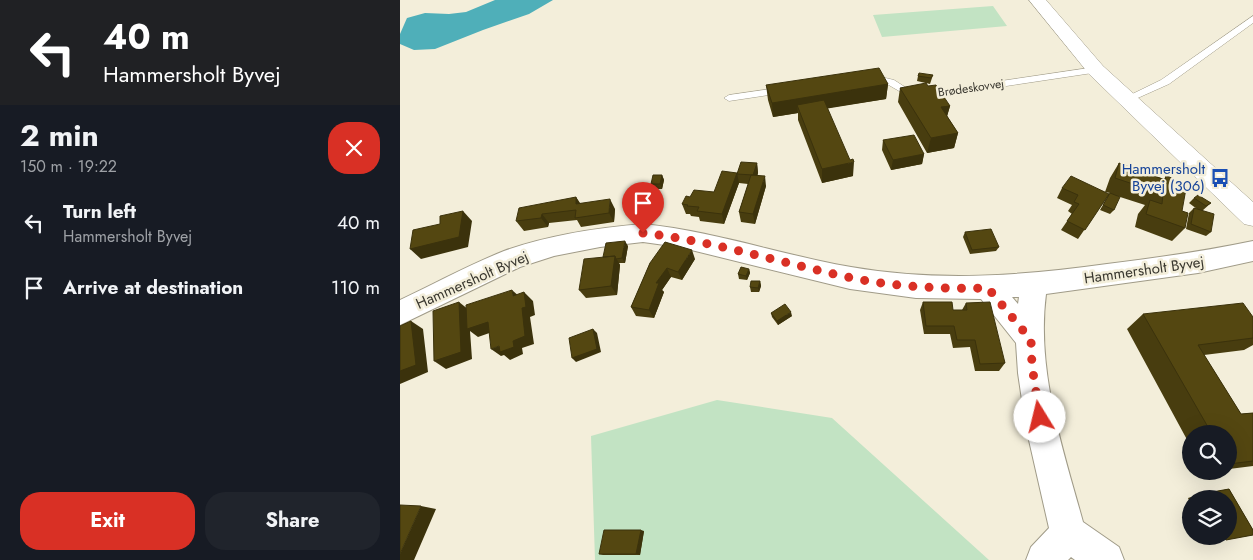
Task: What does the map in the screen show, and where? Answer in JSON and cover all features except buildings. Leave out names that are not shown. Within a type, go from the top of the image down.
[{"type":"street","points":[[1037,0],[1096,70],[1253,217]]},
{"type":"street","name":"Hammersholt Byvej","points":[[400,313],[512,258],[554,246],[600,237],[643,233],[679,237],[850,278],[916,287],[988,288],[1034,285],[1198,263],[1253,251]]},
{"type":"street","points":[[1034,285],[1030,319],[1032,366],[1040,417],[1068,533],[1106,560]]},
{"type":"street","points":[[988,288],[1031,340]]},
{"type":"street","points":[[1044,560],[1068,533]]},
{"type":"lane","points":[[1127,99],[1165,82],[1253,19]]},
{"type":"lane","name":"Brødeskovvej","points":[[858,81],[878,79],[890,82],[906,92],[940,93],[1096,70]]},
{"type":"lane","points":[[729,98],[798,89]]},
{"type":"green space","points":[[993,6],[1007,26],[882,37],[873,15]]},
{"type":"green space","points":[[717,400],[832,418],[989,560],[595,560],[591,436]]},
{"type":"water","points":[[495,0],[553,0],[529,14],[435,49],[414,50],[400,44],[400,34],[407,18],[425,13],[449,14],[466,12]]},
{"type":"place","name":"Hammersholt Byvej (306)","points":[[1220,178]]},
{"type":"route","points":[[643,233],[679,237],[850,278],[916,287],[988,288],[1031,340],[1032,366],[1040,417]]}]
